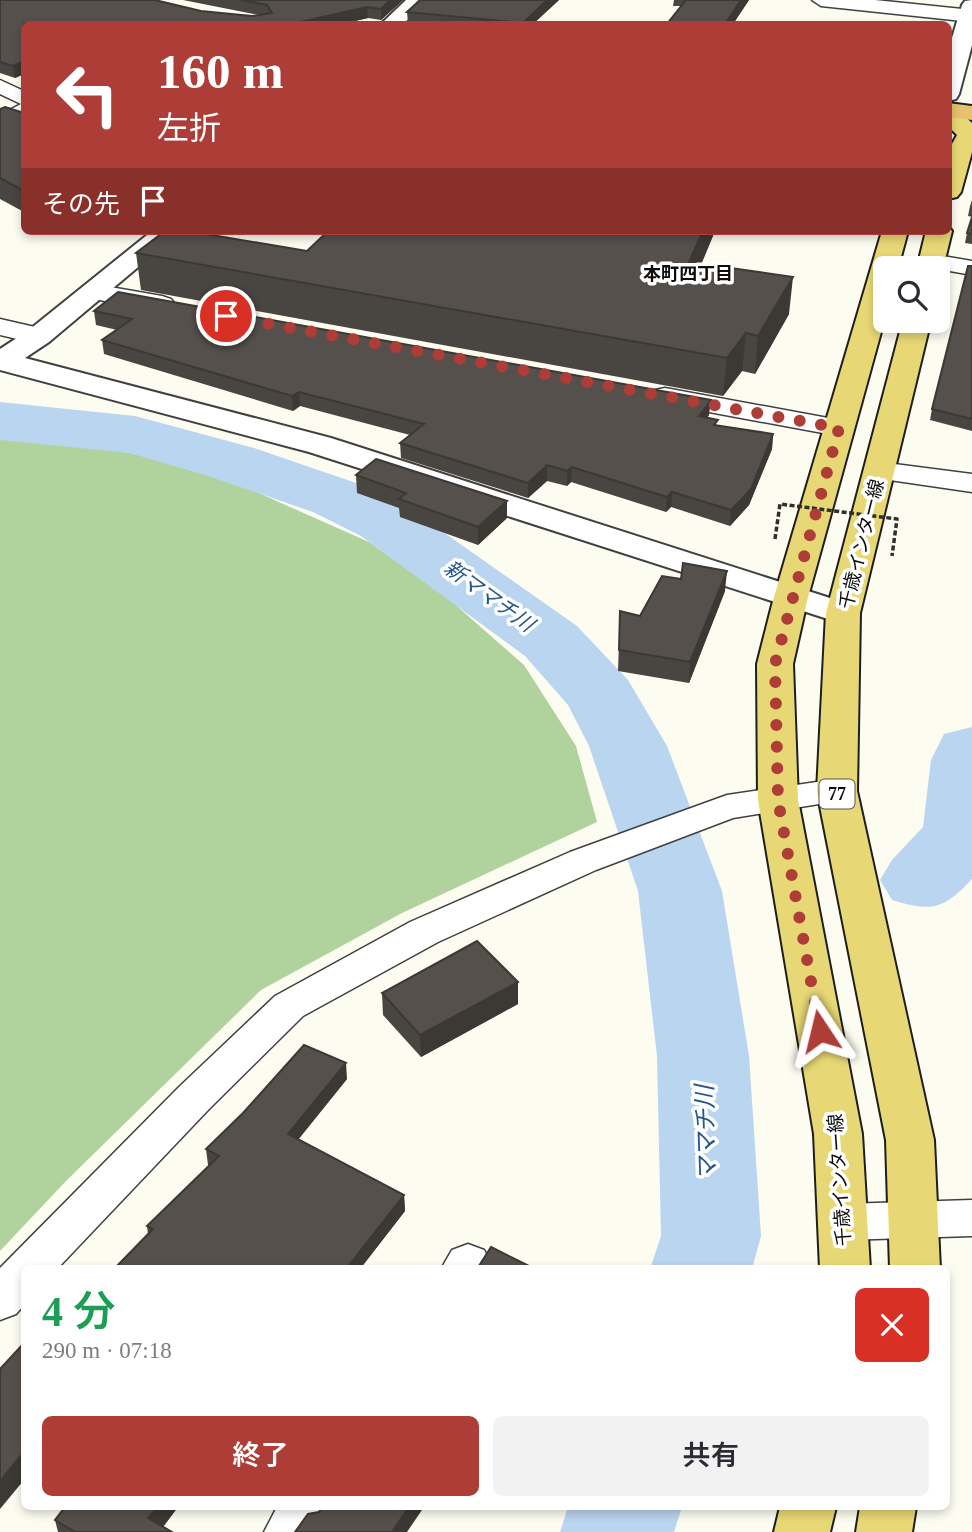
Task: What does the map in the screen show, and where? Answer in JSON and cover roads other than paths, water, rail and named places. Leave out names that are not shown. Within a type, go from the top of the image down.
[{"type":"main road","points":[[952,116],[966,128],[952,176]]},
{"type":"main road","name":"千歳インター線","points":[[845,1265],[838,1134],[778,800],[775,664],[791,597],[894,235]]},
{"type":"main road","points":[[933,256],[938,235]]},
{"type":"main road","name":"千歳インター線","points":[[914,333],[843,613],[837,790],[910,1140],[915,1265]]},
{"type":"main road","points":[[802,1532],[807,1510]]},
{"type":"main road","points":[[884,1532],[888,1510]]},
{"type":"street","points":[[394,21],[419,0]]},
{"type":"street","points":[[821,0],[971,12],[952,80]]},
{"type":"street","points":[[0,86],[21,97]]},
{"type":"street","points":[[0,124],[21,112]]},
{"type":"street","points":[[1,362],[39,336],[163,235]]},
{"type":"street","points":[[950,266],[972,268]]},
{"type":"street","points":[[93,292],[188,309]]},
{"type":"street","points":[[0,327],[39,336]]},
{"type":"street","points":[[1,362],[320,445],[843,613]]},
{"type":"street","points":[[636,390],[839,428]]},
{"type":"street","points":[[879,471],[972,483]]},
{"type":"street","points":[[32,1265],[194,1098],[289,1006],[424,932],[583,861],[727,807],[837,790]]},
{"type":"street","points":[[843,1222],[972,1218]]},
{"type":"street","points":[[0,1300],[21,1276]]},
{"type":"street","points":[[289,1532],[304,1510]]},
{"type":"waterway","name":"新ママチ川","points":[[0,421],[135,435],[231,462],[336,498],[385,522],[551,641],[601,696],[628,746],[680,891],[703,1056],[711,1236],[702,1265]]},
{"type":"waterway","name":"ママチ川","points":[[922,880],[949,852],[964,827],[972,752]]},
{"type":"waterway","name":"ママチ川","points":[[617,1532],[624,1510]]},
{"type":"district","name":"本町四丁目","points":[[688,274]]}]
